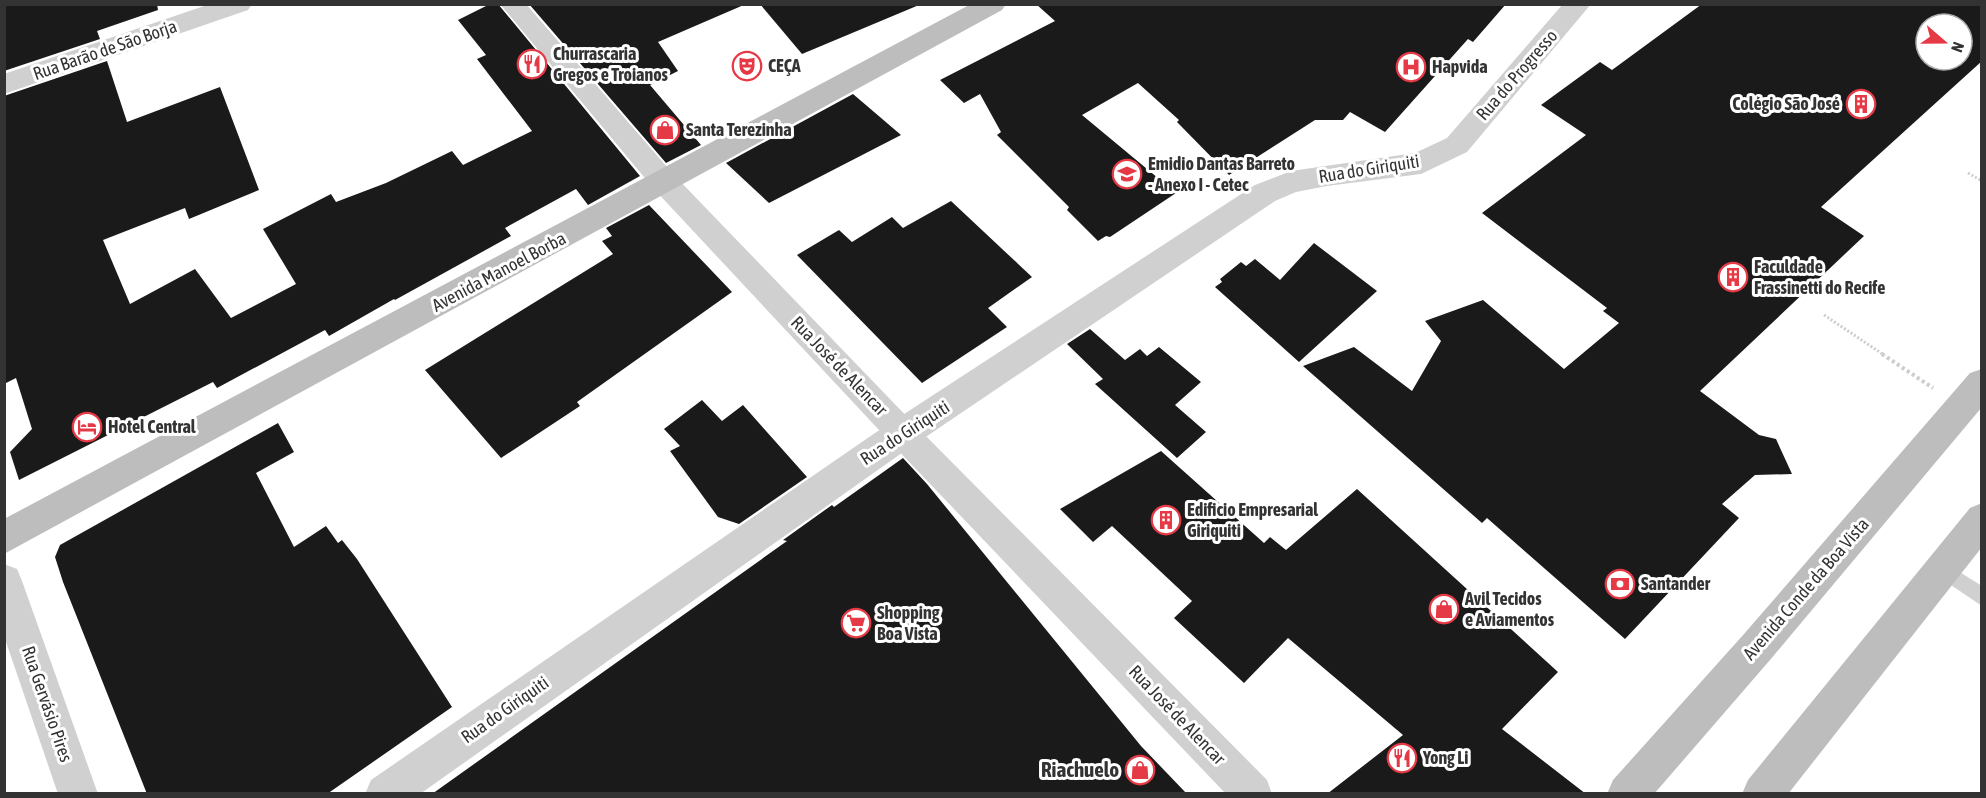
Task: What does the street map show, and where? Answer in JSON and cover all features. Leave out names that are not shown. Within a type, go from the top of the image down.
[{"type":"main road","name":"Avenida Manoel Borba","points":[[4,538],[993,4]]},
{"type":"main road","name":"Avenida Conde da Boa Vista","points":[[1627,794],[1757,647],[1971,395]]},
{"type":"main road","points":[[1762,794],[1982,519]]},
{"type":"street","name":"Rua Barão de São Borja","points":[[4,84],[239,4]]},
{"type":"street","name":"Rua José de Alencar","points":[[512,4],[664,182],[904,435],[1253,794]]},
{"type":"street","name":"Rua do Progresso","points":[[1457,145],[1578,4]]},
{"type":"street","name":"Rua do Giriquiti","points":[[385,794],[763,538],[904,435],[1266,194],[1291,182],[1421,163],[1457,145]]},
{"type":"street","name":"Rua Gervásio Pires","points":[[4,581],[78,794]]},
{"type":"lane","points":[[1942,569],[1982,597]]},
{"type":"path","points":[[1968,173],[1982,181]]},
{"type":"path","points":[[1824,315],[1971,395]]},
{"type":"building","points":[[4,4],[157,4],[158,10],[97,31],[100,39],[4,71]]},
{"type":"building","points":[[490,4],[498,4],[640,176],[588,205],[576,189],[505,228],[511,236],[329,336],[325,330],[217,388],[213,382],[19,480],[10,452],[32,429],[16,378],[4,384],[4,96],[107,61],[127,122],[220,87],[259,190],[189,219],[185,208],[103,240],[130,304],[195,269],[231,318],[296,284],[263,229],[331,194],[336,202],[386,183],[452,151],[463,165],[532,131],[477,59],[486,55],[458,20]]},
{"type":"building","points":[[529,4],[746,4],[658,42],[678,71],[650,85],[701,145],[666,163]]},
{"type":"building","points":[[760,4],[919,4],[919,5],[802,54]]},
{"type":"building","points":[[1036,4],[1506,4],[1473,42],[1468,39],[1385,132],[1350,112],[1343,120],[1315,120],[1229,175],[1177,122],[1179,120],[1138,83],[1082,115],[1176,193],[1110,237],[1106,236],[1098,241],[1067,210],[1069,207],[997,135],[1001,132],[980,94],[964,103],[940,80],[1055,21]]},
{"type":"building","points":[[1702,4],[1982,4],[1982,61],[1974,68],[1974,12],[1914,12],[1914,72],[1970,72],[1821,207],[1864,236],[1700,391],[1759,435],[1776,439],[1792,474],[1755,475],[1722,504],[1739,518],[1625,639],[1487,518],[1482,523],[1303,366],[1354,347],[1412,391],[1441,341],[1425,321],[1483,300],[1564,369],[1619,323],[1603,311],[1607,308],[1482,213],[1586,135],[1541,105],[1600,62],[1612,70]]},
{"type":"building","points":[[853,94],[901,135],[769,203],[726,163]]},
{"type":"building","points":[[951,201],[1032,277],[988,308],[1007,327],[922,383],[797,255],[839,230],[852,242],[892,217],[903,228]]},
{"type":"building","points":[[649,205],[732,292],[577,402],[580,406],[501,458],[425,370],[613,254],[602,241],[612,236],[606,228]]},
{"type":"building","points":[[1314,243],[1377,291],[1299,362],[1215,287],[1222,282],[1220,279],[1241,262],[1246,266],[1255,259],[1280,280]]},
{"type":"building","points":[[1090,329],[1125,360],[1140,349],[1147,356],[1159,347],[1201,382],[1175,405],[1206,432],[1177,458],[1095,384],[1103,379],[1067,344]]},
{"type":"building","points":[[702,400],[722,421],[743,405],[807,477],[739,524],[718,517],[670,451],[680,446],[664,429]]},
{"type":"building","points":[[278,423],[294,452],[256,473],[294,547],[326,526],[338,543],[342,540],[357,559],[452,707],[327,794],[147,794],[55,557],[60,545]]},
{"type":"building","points":[[1161,451],[1264,543],[1270,537],[1286,550],[1357,489],[1558,672],[1502,729],[1586,794],[1327,794],[1403,735],[1288,638],[1244,683],[1174,618],[1192,601],[1112,526],[1093,542],[1060,509]]},
{"type":"building","name":"Shopping Boa Vista","points":[[903,458],[927,484],[1141,746],[1187,794],[432,794],[787,541],[783,540],[832,505],[834,507]]},
{"type":"place","name":"Churrascaria Gregos e Troianos","points":[[532,64]]},
{"type":"place","name":"CEÇA","points":[[747,66]]},
{"type":"place","name":"Hapvida","points":[[1411,67]]},
{"type":"place","name":"Colégio São José","points":[[1861,104]]},
{"type":"place","name":"Santa Terezinha","points":[[665,130]]},
{"type":"place","name":"Emidio Dantas Barreto - Anexo I - Cetec","points":[[1127,174]]},
{"type":"place","name":"Faculdade Frassinetti do Recife","points":[[1733,277]]},
{"type":"place","name":"Hotel Central","points":[[87,427]]},
{"type":"place","name":"Edificio Empresarial Giriquiti","points":[[1166,520]]},
{"type":"place","name":"Santander","points":[[1620,584]]},
{"type":"place","name":"Avil Tecidos e Aviamentos","points":[[1444,609]]},
{"type":"place","name":"Shopping Boa Vista","points":[[856,623]]},
{"type":"place","name":"Yong Li","points":[[1402,758]]},
{"type":"place","name":"Riachuelo","points":[[1140,770]]}]
